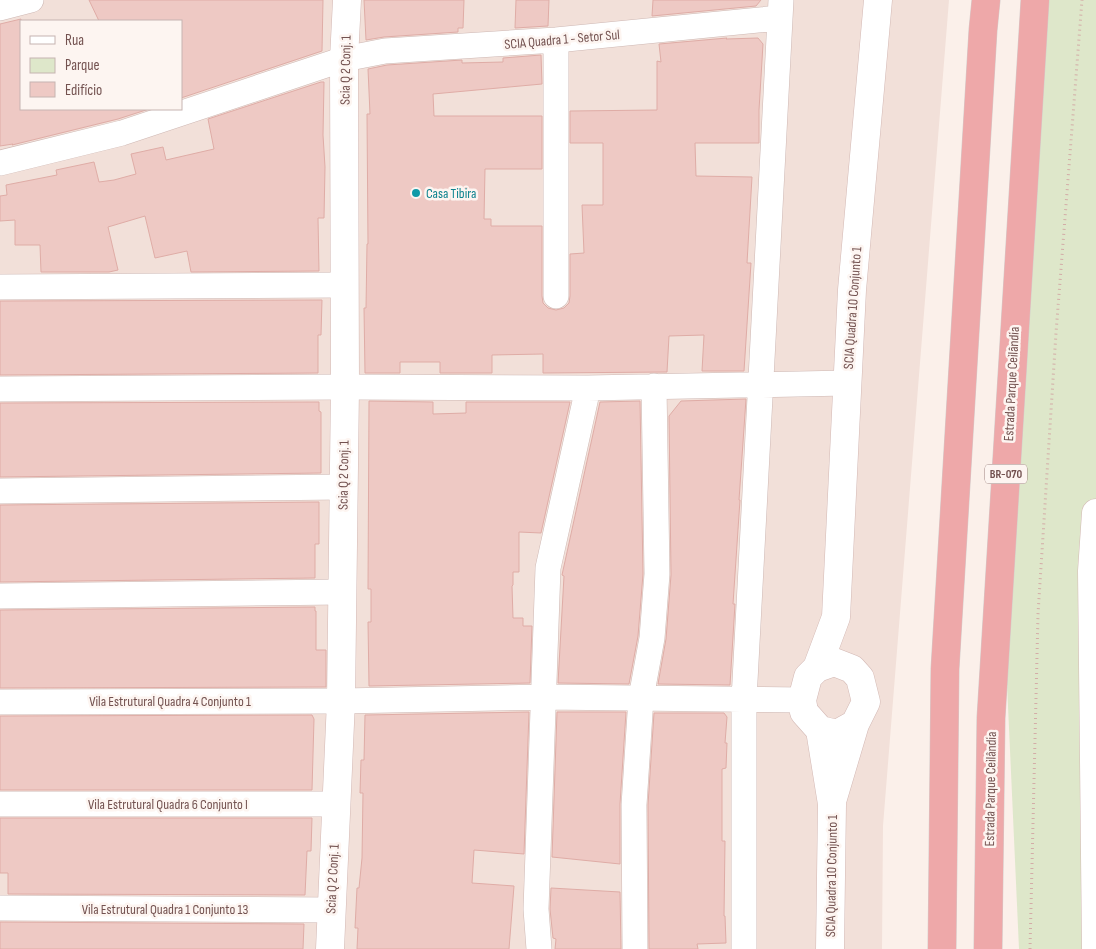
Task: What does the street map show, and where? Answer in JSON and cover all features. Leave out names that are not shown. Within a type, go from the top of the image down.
[{"type":"highway","points":[[942,949],[945,668],[986,0]]},
{"type":"highway","name":"Estrada Parque Ceilândia","points":[[988,949],[991,718],[1035,0]]},
{"type":"street","points":[[0,8],[30,0]]},
{"type":"street","name":"Scia Q 2 Conj. 1","points":[[330,949],[341,701],[345,387],[344,59],[347,0]]},
{"type":"street","name":"SCIA Quadra 10 Conjunto 1","points":[[817,668],[836,618],[852,290],[878,0]]},
{"type":"street","points":[[744,949],[744,700],[780,9]]},
{"type":"street","name":"SCIA Quadra 1 - Setor Sul","points":[[0,163],[122,133],[344,59],[385,51],[556,40],[780,9]]},
{"type":"street","points":[[556,40],[556,296]]},
{"type":"street","points":[[0,287],[344,285]]},
{"type":"street","points":[[0,390],[345,387],[588,388],[848,383]]},
{"type":"street","points":[[635,949],[634,805],[641,698],[652,638],[657,574],[654,386]]},
{"type":"street","points":[[539,949],[536,910],[548,568],[588,388]]},
{"type":"street","points":[[0,491],[343,487]]},
{"type":"street","points":[[1096,513],[1092,571],[1096,949]]},
{"type":"street","points":[[0,596],[342,592]]},
{"type":"street","name":"SCIA Quadra 10 Conjunto 1","points":[[836,618],[852,668]]},
{"type":"street","points":[[834,662],[852,668],[860,678],[866,702],[855,724],[837,734],[820,730],[804,712],[802,700],[808,677],[817,668],[834,662]]},
{"type":"street","name":"Vila Estrutural Quadra 4 Conjunto 1","points":[[0,702],[341,701],[544,696],[802,700]]},
{"type":"street","name":"SCIA Quadra 10 Conjunto 1","points":[[832,804],[855,724]]},
{"type":"street","name":"SCIA Quadra 10 Conjunto 1","points":[[820,730],[832,804],[830,949]]},
{"type":"street","name":"Vila Estrutural Quadra 6 Conjunto I","points":[[0,804],[336,804]]},
{"type":"street","name":"Vila Estrutural Quadra 1 Conjunto 13","points":[[0,908],[331,910]]},
{"type":"path","points":[[1030,949],[1038,614],[1056,333],[1082,0]]},
{"type":"shaded area","points":[[0,0],[949,0],[883,826],[882,949],[0,949]]},
{"type":"green space","points":[[1032,0],[1096,0],[1096,949],[1019,949],[1001,551]]},
{"type":"building","points":[[89,0],[323,0],[322,51],[182,98],[182,20],[99,20]]},
{"type":"building","points":[[364,0],[464,0],[463,28],[458,28],[458,32],[366,40]]},
{"type":"building","points":[[516,0],[549,0],[548,26],[515,28]]},
{"type":"building","points":[[653,0],[761,0],[756,6],[652,16]]},
{"type":"building","points":[[21,19],[20,110],[146,110],[118,119],[12,145],[0,146],[0,24]]},
{"type":"building","points":[[727,38],[758,38],[763,44],[759,143],[695,143],[696,176],[752,177],[747,263],[751,263],[744,371],[702,371],[704,335],[669,336],[667,372],[543,373],[543,354],[492,355],[492,373],[440,373],[440,362],[400,362],[400,373],[365,373],[364,308],[366,308],[368,244],[367,114],[370,114],[368,69],[387,65],[462,60],[462,63],[503,62],[503,58],[541,55],[542,84],[433,94],[434,116],[542,116],[542,169],[485,169],[484,219],[491,219],[491,226],[542,226],[543,303],[548,308],[556,310],[564,308],[569,303],[570,254],[584,253],[582,205],[603,205],[603,143],[570,143],[570,111],[657,110],[657,61],[661,62],[659,44]]},
{"type":"building","points":[[324,82],[323,135],[325,167],[324,218],[318,218],[319,271],[191,272],[187,251],[155,258],[145,216],[108,227],[118,270],[109,272],[41,272],[40,245],[15,245],[15,220],[0,221],[0,196],[7,195],[6,185],[57,175],[56,170],[94,162],[99,182],[114,180],[136,174],[131,154],[163,147],[166,160],[214,149],[208,119]]},
{"type":"building","points":[[322,300],[321,335],[318,335],[318,373],[0,375],[0,301]]},
{"type":"building","points":[[746,399],[733,604],[735,604],[730,685],[658,684],[666,639],[671,575],[669,416],[681,401]]},
{"type":"building","points":[[369,401],[433,402],[433,414],[466,413],[466,402],[570,402],[541,533],[519,532],[519,572],[513,572],[513,618],[523,618],[523,626],[532,626],[530,683],[369,686],[368,622],[371,622],[371,589],[368,589]]},
{"type":"building","points":[[640,401],[643,574],[638,636],[629,684],[558,683],[564,576],[562,575],[600,402]]},
{"type":"building","points":[[319,402],[319,411],[321,412],[321,473],[0,477],[0,403]]},
{"type":"building","points":[[319,502],[319,544],[315,544],[315,578],[0,582],[0,505]]},
{"type":"building","points":[[315,607],[316,650],[326,650],[326,687],[0,688],[0,610]]},
{"type":"building","points":[[529,712],[524,854],[474,850],[472,883],[514,886],[509,949],[357,949],[358,928],[355,928],[357,888],[359,888],[362,858],[363,793],[360,793],[361,760],[364,760],[365,715]]},
{"type":"building","points":[[557,712],[626,712],[620,804],[620,864],[552,857]]},
{"type":"building","points":[[654,713],[724,713],[727,717],[726,768],[722,769],[722,841],[725,841],[724,916],[726,943],[697,944],[698,949],[649,949],[648,805]]},
{"type":"building","points":[[312,715],[314,719],[312,790],[0,790],[0,716]]},
{"type":"building","points":[[0,818],[312,818],[311,851],[307,851],[305,895],[8,894],[8,873],[0,873]]},
{"type":"building","points":[[551,888],[620,892],[621,949],[555,949],[556,939],[553,938],[550,909]]},
{"type":"building","points":[[0,922],[304,924],[303,949],[0,949]]},
{"type":"place","name":"Casa Tibira","points":[[416,193]]}]
